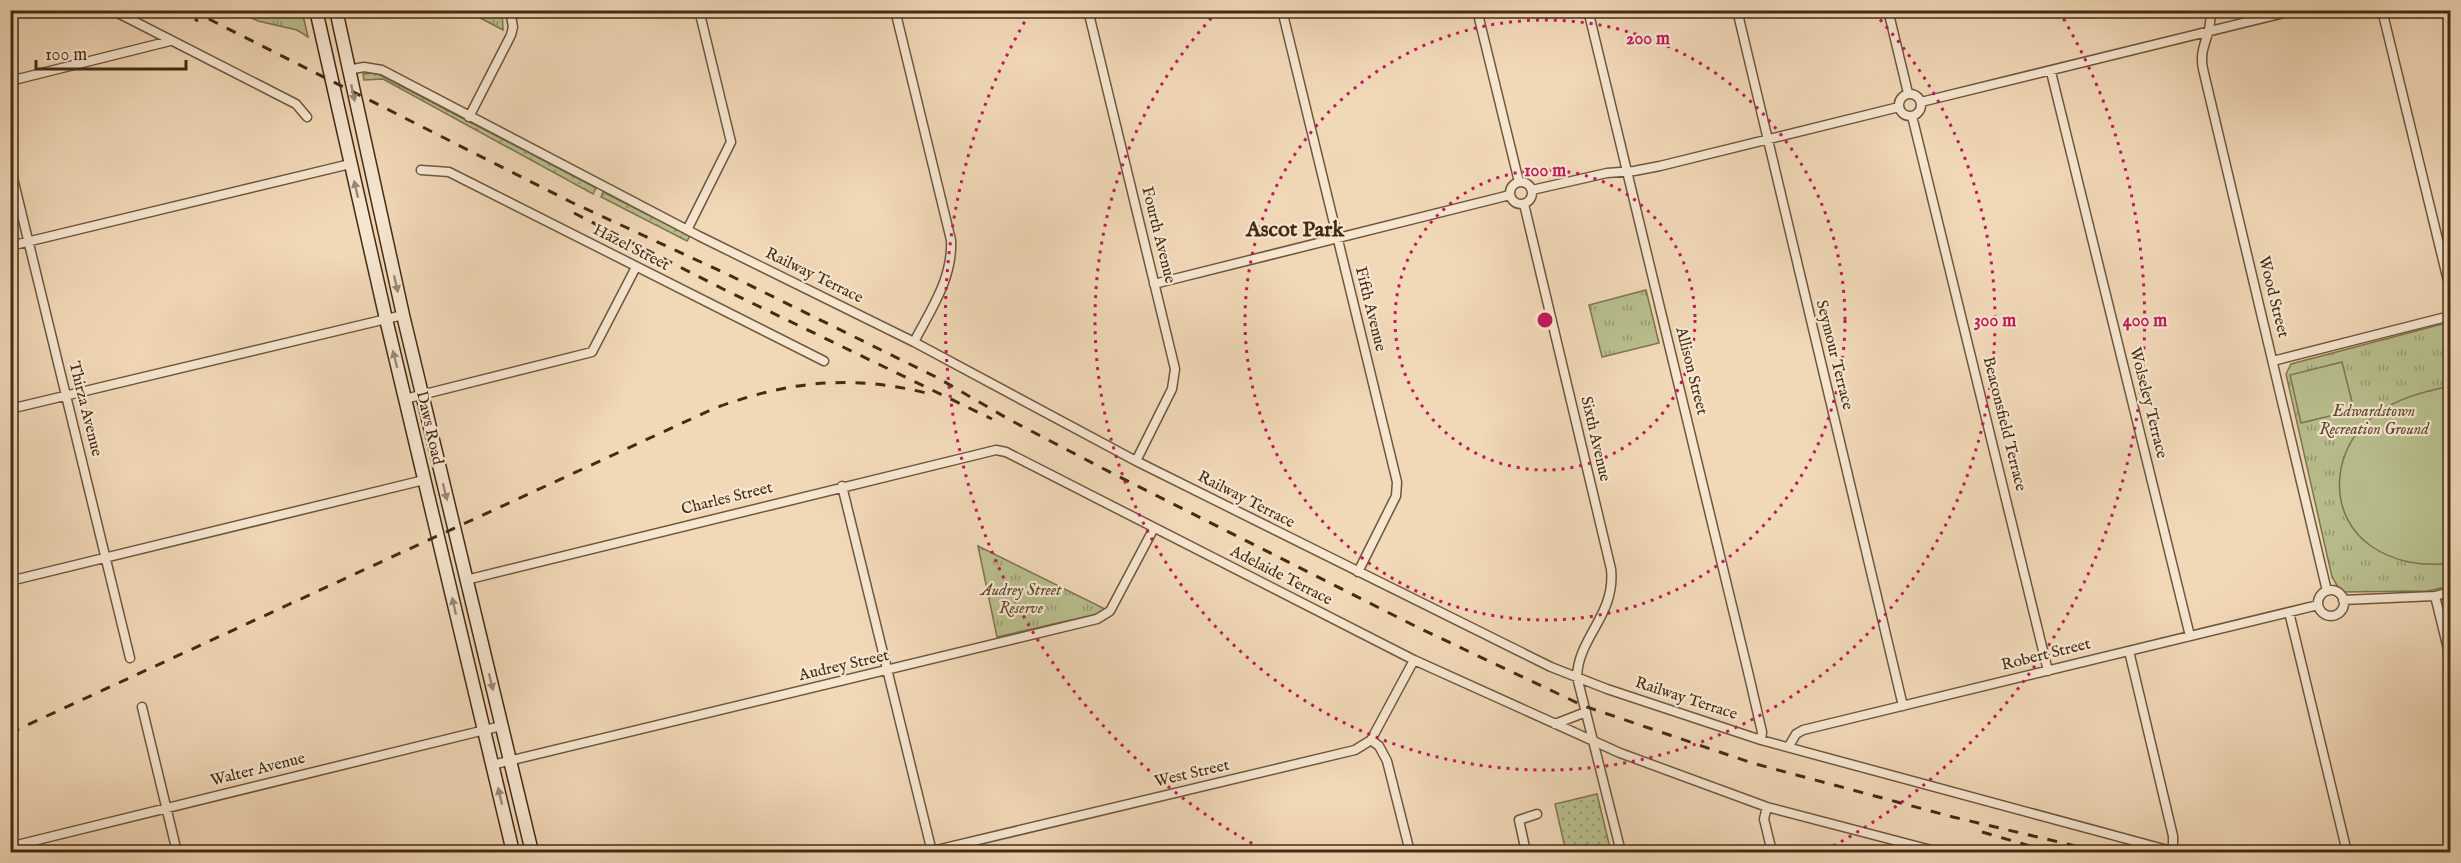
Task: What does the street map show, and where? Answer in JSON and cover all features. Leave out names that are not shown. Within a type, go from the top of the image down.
[{"type":"main road","name":"Daws Road","points":[[316,10],[386,319],[513,852]]},
{"type":"main road","name":"Daws Road","points":[[336,10],[403,315],[532,852]]},
{"type":"street","points":[[112,10],[296,104],[307,117]]},
{"type":"street","points":[[469,117],[511,36],[513,27],[510,10]]},
{"type":"street","points":[[687,230],[731,142],[699,10]]},
{"type":"street","points":[[895,10],[951,240],[952,258],[947,276],[914,342]]},
{"type":"street","name":"Fourth Avenue","points":[[1088,10],[1175,369],[1172,389],[1136,461]]},
{"type":"street","name":"Fifth Avenue","points":[[1282,10],[1397,482],[1396,496],[1358,572]]},
{"type":"street","points":[[1477,10],[1519,182]]},
{"type":"street","name":"Allison Street","points":[[1588,10],[1762,732],[1761,740]]},
{"type":"street","name":"Seymour Terrace","points":[[1737,10],[1903,706]]},
{"type":"street","points":[[1888,10],[1908,93]]},
{"type":"street","name":"Wood Street","points":[[2211,10],[2212,24],[2201,53],[2203,69],[2327,591]]},
{"type":"street","points":[[1921,102],[2051,72],[2296,10]]},
{"type":"street","points":[[2382,10],[2451,289]]},
{"type":"street","points":[[10,81],[170,41]]},
{"type":"street","name":"Railway Terrace","points":[[348,70],[364,67],[382,70],[687,230],[914,342],[1136,461],[1358,572],[1577,677],[1761,740],[2174,852]]},
{"type":"street","name":"Wolseley Terrace","points":[[2051,72],[2190,636]]},
{"type":"street","points":[[1908,93],[1915,94],[1921,102],[1919,111],[1912,116],[1903,114],[1899,107],[1900,98],[1908,93]]},
{"type":"street","points":[[1532,190],[1608,173],[1660,166],[1899,107]]},
{"type":"street","name":"Beaconsfield Terrace","points":[[1912,116],[2048,670]]},
{"type":"street","points":[[10,246],[350,164]]},
{"type":"street","name":"Thirza Avenue","points":[[10,166],[130,658]]},
{"type":"street","name":"Hazel Street","points":[[421,170],[449,172],[824,361]]},
{"type":"street","points":[[1519,182],[1526,183],[1532,190],[1530,199],[1524,204],[1514,202],[1510,195],[1511,187],[1519,182]]},
{"type":"street","points":[[1154,284],[1510,195]]},
{"type":"street","name":"Sixth Avenue","points":[[1524,204],[1613,584],[1611,597],[1581,656],[1577,677]]},
{"type":"street","points":[[405,399],[592,352],[636,267]]},
{"type":"street","points":[[10,409],[403,315]]},
{"type":"street","points":[[2273,361],[2451,316]]},
{"type":"street","name":"Charles Street","points":[[466,580],[996,450]]},
{"type":"street","name":"Adelaide Terrace","points":[[996,450],[1006,452],[1414,660],[1620,753],[1767,807],[1939,852]]},
{"type":"street","points":[[10,581],[424,480]]},
{"type":"street","points":[[842,486],[931,852]]},
{"type":"street","name":"Audrey Street","points":[[492,765],[1097,619],[1110,611],[1154,528]]},
{"type":"street","points":[[2327,591],[2337,592],[2343,600],[2342,609],[2333,615],[2323,613],[2318,605],[2320,596],[2327,591]]},
{"type":"street","points":[[2343,600],[2435,596],[2451,592]]},
{"type":"street","points":[[2435,596],[2451,657]]},
{"type":"street","name":"Robert Street","points":[[1789,746],[1796,734],[1803,730],[2318,605]]},
{"type":"street","points":[[2289,612],[2347,852]]},
{"type":"street","points":[[2128,651],[2172,833],[2174,852]]},
{"type":"street","points":[[1410,852],[1387,761],[1379,746],[1371,740],[1414,660]]},
{"type":"street","points":[[1577,677],[1621,852]]},
{"type":"street","points":[[142,707],[177,852]]},
{"type":"street","points":[[1555,724],[1586,712]]},
{"type":"street","name":"Walter Avenue","points":[[21,844],[501,726]]},
{"type":"street","name":"West Street","points":[[931,852],[1342,753],[1363,746],[1371,740]]},
{"type":"street","points":[[1767,807],[1764,819],[1772,852]]},
{"type":"street","points":[[1526,852],[1519,820],[1537,814]]},
{"type":"green space","points":[[237,11],[302,11],[308,37],[297,30],[258,21]]},
{"type":"green space","points":[[467,11],[502,11],[503,30]]},
{"type":"green space","points":[[376,73],[596,188],[593,194],[383,79],[364,80],[363,74]]},
{"type":"green space","points":[[603,192],[690,236],[687,241],[601,197]]},
{"type":"green space","points":[[1646,290],[1659,343],[1602,357],[1589,305]]},
{"type":"green space","name":"Edwardstown Recreation Ground","points":[[2450,322],[2450,586],[2428,591],[2341,592],[2332,577],[2286,374],[2291,364]]},
{"type":"green space","points":[[2342,362],[2354,410],[2301,423],[2290,375]]},
{"type":"green space","points":[[2450,386],[2450,563],[2409,562],[2389,556],[2371,546],[2357,533],[2347,519],[2341,502],[2339,485],[2341,468],[2346,451],[2355,436],[2376,414],[2406,398]]},
{"type":"green space","name":"Audrey Street Reserve","points":[[978,546],[1105,609],[1097,614],[997,637]]},
{"type":"green space","points":[[1597,794],[1611,852],[1566,852],[1555,804]]},
{"type":"railway","points":[[177,10],[198,21]]},
{"type":"railway","points":[[191,10],[571,202],[729,275],[938,378],[1010,420],[1102,468],[1419,628],[1584,706],[1752,763],[1953,817],[2101,852]]},
{"type":"railway","points":[[574,213],[723,289],[992,419]]},
{"type":"railway","points":[[10,733],[715,408],[769,392],[821,383],[874,384],[930,394]]},
{"type":"railway","points":[[1982,832],[2051,852]]},
{"type":"district","name":"Ascot Park","points":[[1295,230]]}]
